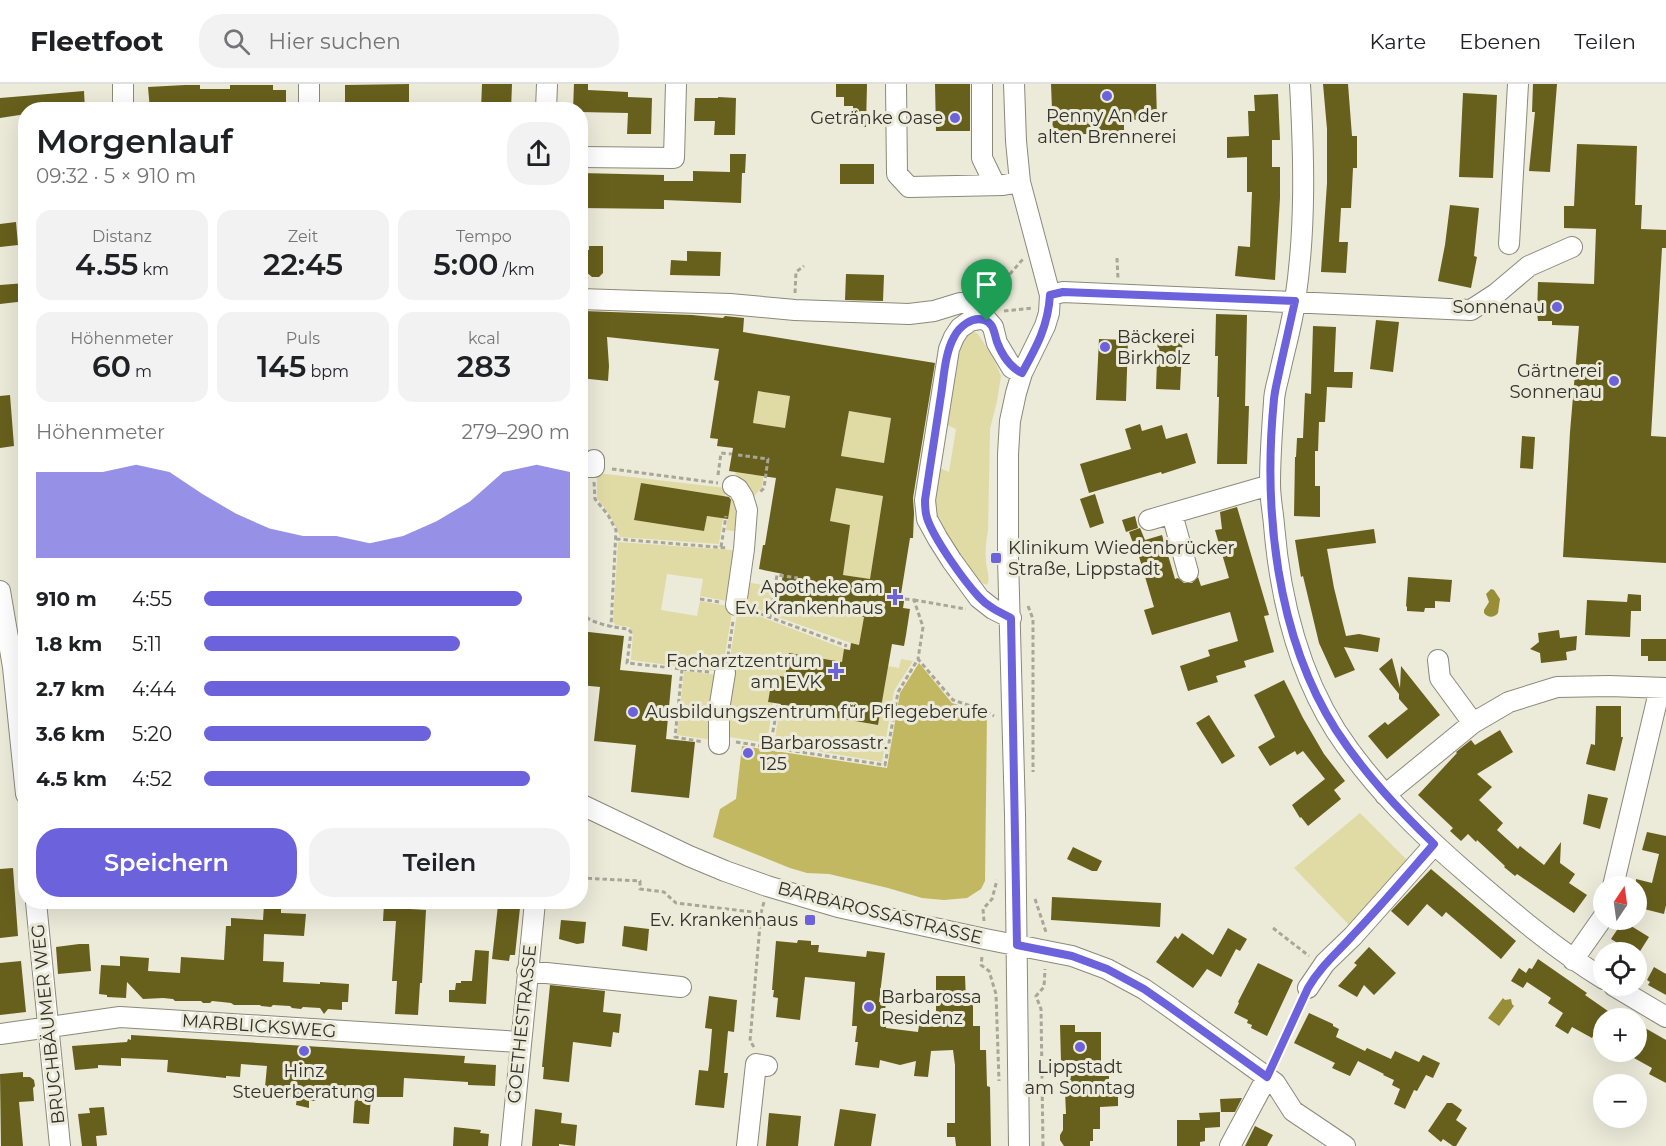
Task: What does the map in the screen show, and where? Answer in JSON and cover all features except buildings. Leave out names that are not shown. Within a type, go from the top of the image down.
[{"type":"street","points":[[123,84],[123,102]]},
{"type":"street","points":[[309,84],[309,102]]},
{"type":"street","points":[[546,102],[547,84]]},
{"type":"street","points":[[588,157],[674,158],[676,84]]},
{"type":"street","points":[[896,84],[897,174],[909,187],[995,185],[1020,182]]},
{"type":"street","points":[[982,84],[982,158],[995,185]]},
{"type":"street","points":[[1014,84],[1020,182],[1050,295],[1049,313],[1045,326],[1022,373],[1016,393],[1010,421],[1008,454],[1019,1146]]},
{"type":"street","points":[[1300,84],[1303,220],[1295,301],[1274,398],[1270,485],[1275,544],[1282,592],[1291,629],[1320,703],[1351,752],[1385,795],[1434,844],[1512,912],[1573,960],[1593,972]]},
{"type":"street","points":[[1509,244],[1518,84]]},
{"type":"street","points":[[1050,295],[1063,292],[1471,310],[1497,294],[1529,266],[1572,248]]},
{"type":"street","points":[[588,299],[909,314],[934,311],[960,303],[973,303],[979,320],[993,327],[997,343],[1012,368],[1022,373]]},
{"type":"street","points":[[979,320],[960,328],[949,349],[925,510],[927,519],[973,603],[1011,618]]},
{"type":"street","points":[[724,484],[738,489],[747,510],[743,608]]},
{"type":"street","points":[[1149,520],[1270,485]]},
{"type":"street","points":[[1172,514],[1188,572]]},
{"type":"street","points":[[0,591],[13,667],[18,716]]},
{"type":"street","points":[[1438,660],[1440,678],[1473,723]]},
{"type":"street","points":[[719,744],[719,710],[725,674]]},
{"type":"street","points":[[1385,795],[1473,723],[1509,702],[1557,687],[1663,688],[1616,876]]},
{"type":"street","name":"BARBAROSSASTRASSE","points":[[588,808],[689,856],[767,886],[838,907],[1072,956],[1107,969],[1144,989],[1275,1083],[1293,1111],[1340,1144]]},
{"type":"street","points":[[1308,988],[1325,963],[1353,936],[1434,844]]},
{"type":"street","name":"BRUCHBÄUMER WEG","points":[[37,909],[60,1146]]},
{"type":"street","name":"GOETHESTRASSE","points":[[511,1146],[534,909]]},
{"type":"street","points":[[1573,960],[1594,930]]},
{"type":"street","points":[[527,971],[681,987]]},
{"type":"street","points":[[1631,996],[1666,1017]]},
{"type":"street","name":"MARBLICKSWEG","points":[[0,1034],[120,1017],[520,1042]]},
{"type":"street","points":[[747,1146],[756,1064],[767,1066]]},
{"type":"street","points":[[1230,1146],[1267,1077]]},
{"type":"path","points":[[981,297],[995,291],[1023,258]]},
{"type":"path","points":[[1118,258],[1118,284]]},
{"type":"path","points":[[795,310],[796,272],[804,266]]},
{"type":"path","points":[[979,320],[1000,312],[1035,308]]},
{"type":"path","points":[[611,627],[616,530],[595,499],[590,464],[724,484],[721,453],[732,454]]},
{"type":"path","points":[[738,455],[768,459]]},
{"type":"path","points":[[721,548],[726,516]]},
{"type":"path","points":[[616,539],[744,549]]},
{"type":"path","points":[[770,617],[777,575],[798,578]]},
{"type":"path","points":[[905,599],[973,603]]},
{"type":"path","points":[[682,669],[675,737],[719,744],[726,741],[885,765],[898,692],[918,659],[923,627],[914,600]]},
{"type":"path","points":[[588,619],[611,627],[628,629],[631,633],[627,663],[725,674],[743,608],[847,646]]},
{"type":"path","points":[[1033,619],[1033,781]]},
{"type":"path","points":[[918,659],[953,700],[983,710],[997,718]]},
{"type":"path","points":[[770,747],[778,704]]},
{"type":"path","points":[[588,878],[640,881],[640,889],[664,892],[676,903],[761,913]]},
{"type":"path","points":[[767,886],[761,913],[750,1041],[767,1066]]},
{"type":"path","points":[[1035,892],[1036,902],[1046,930],[1044,987],[1036,996],[1041,1009],[1043,1146]]},
{"type":"path","points":[[983,909],[985,939],[981,965],[989,971],[996,994],[999,1089]]},
{"type":"path","points":[[1273,928],[1308,956],[1325,963]]},
{"type":"path","points":[[1267,1077],[1308,988]]},
{"type":"shaded area","points":[[970,329],[978,334],[993,357],[1001,376],[990,429],[987,585],[977,578],[948,539],[939,522],[934,502],[935,466],[949,472],[956,429],[947,425],[951,398],[948,390],[954,355]]},
{"type":"shaded area","points":[[758,391],[790,396],[785,428],[753,423]]},
{"type":"shaded area","points":[[849,411],[891,418],[884,463],[841,456]]},
{"type":"shaded area","points":[[737,461],[743,473],[754,475],[765,465],[762,487],[755,495],[752,516],[734,483]]},
{"type":"shaded area","points":[[597,473],[726,488],[722,511],[710,494],[641,484],[634,519],[704,531],[707,516],[723,518],[719,544],[620,537],[616,526],[597,498]]},
{"type":"shaded area","points":[[836,488],[883,496],[870,579],[843,575],[850,525],[830,521]]},
{"type":"shaded area","points":[[732,491],[736,493],[741,532],[726,530]]},
{"type":"shaded area","points":[[618,542],[746,551],[738,603],[700,596],[703,579],[667,574],[661,610],[697,616],[700,601],[733,607],[722,672],[631,660],[633,632],[629,627],[616,625],[613,622]]},
{"type":"shaded area","points":[[746,582],[773,587],[768,614],[742,604]]},
{"type":"shaded area","points":[[1491,589],[1500,599],[1498,613],[1491,617],[1484,613],[1484,610],[1489,602],[1486,594]]},
{"type":"shaded area","points":[[775,602],[864,617],[859,645],[772,615]]},
{"type":"shaded area","points":[[738,608],[845,649],[842,662],[789,653],[785,677],[780,676],[779,685],[771,684],[768,702],[773,703],[767,743],[730,737],[720,741],[677,735],[684,671],[727,676]]},
{"type":"shaded area","points":[[901,659],[913,661],[894,691],[882,762],[774,744],[780,708],[878,725],[888,666],[899,668]]},
{"type":"shaded area","points":[[919,663],[952,703],[987,714],[985,881],[981,889],[967,898],[944,900],[922,898],[829,874],[807,873],[713,837],[720,809],[736,799],[742,746],[887,768],[900,693]]},
{"type":"shaded area","points":[[1360,813],[1411,864],[1351,927],[1294,868]]},
{"type":"shaded area","points":[[1503,998],[1511,999],[1514,1006],[1499,1026],[1488,1018]]},
{"type":"place","name":"Penny An der alten Brennerei","points":[[1107,96]]},
{"type":"place","name":"Getränke Oase","points":[[955,118]]},
{"type":"place","name":"Sonnenau","points":[[1557,307]]},
{"type":"place","name":"Bäckerei Birkholz","points":[[1105,347]]},
{"type":"place","name":"Gärtnerei Sonnenau","points":[[1614,381]]},
{"type":"place","name":"Klinikum Wiedenbrücker Straße, Lippstadt","points":[[996,558]]},
{"type":"place","name":"Apotheke am Ev. Krankenhaus","points":[[895,597]]},
{"type":"place","name":"Facharztzentrum am EVK","points":[[836,671]]},
{"type":"place","name":"Ausbildungszentrum für Pflegeberufe","points":[[633,712]]},
{"type":"place","name":"Barbarossastr. 125","points":[[748,753]]},
{"type":"place","name":"Ev. Krankenhaus","points":[[810,920]]},
{"type":"place","name":"Barbarossa Residenz","points":[[869,1007]]},
{"type":"place","name":"Lippstadt am Sonntag","points":[[1080,1047]]},
{"type":"place","name":"Hinz Steuerberatung","points":[[304,1051]]},
{"type":"route","points":[[1063,292],[1295,301],[1274,398],[1270,485],[1282,592],[1291,629],[1320,703],[1335,729],[1385,795],[1434,844],[1316,975],[1267,1077],[1144,989],[1107,969],[1072,956],[1017,945],[1011,618],[993,609],[979,598],[938,539],[927,519],[925,510],[949,349],[960,328],[970,321],[980,319],[987,321],[993,327],[997,343],[1012,368],[1022,373],[1045,326],[1049,313],[1050,295],[1063,292]]}]
